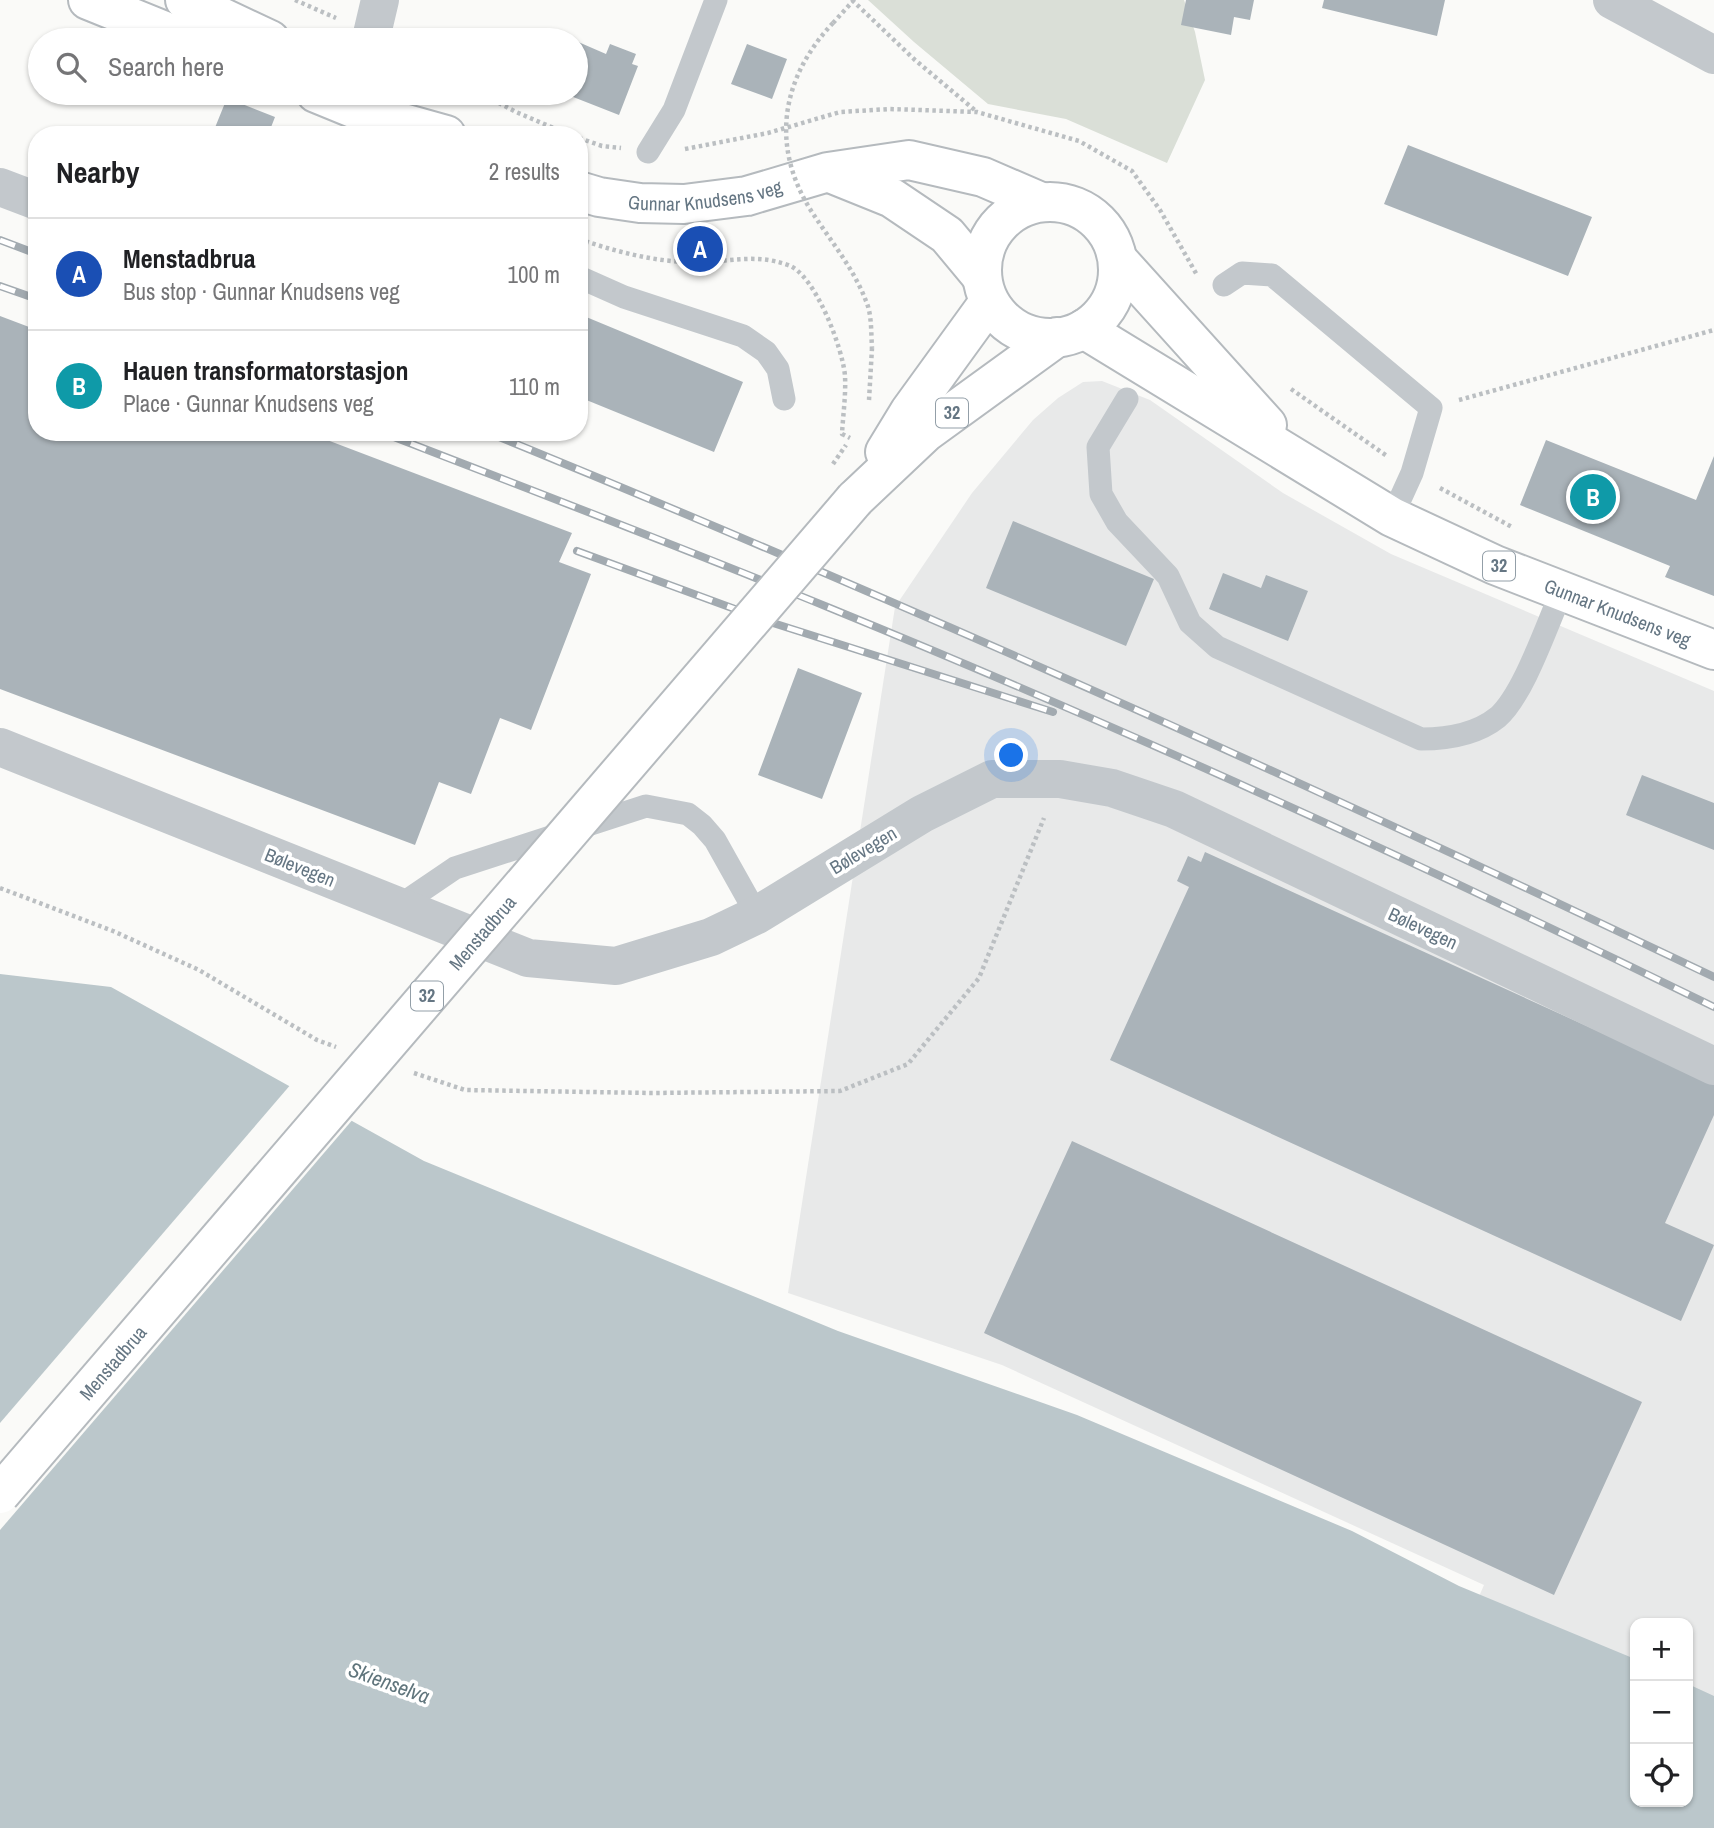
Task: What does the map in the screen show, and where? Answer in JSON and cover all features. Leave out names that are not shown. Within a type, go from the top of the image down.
[{"type":"main road","points":[[88,0],[157,28]]},
{"type":"main road","points":[[185,0],[244,28]]},
{"type":"main road","points":[[345,105],[414,126]]},
{"type":"main road","points":[[398,105],[432,126]]},
{"type":"main road","name":"Gunnar Knudsens veg","points":[[588,194],[640,203],[684,204],[747,196],[828,172],[909,160],[983,177],[1041,202]]},
{"type":"main road","name":"32","points":[[828,172],[892,198],[947,236],[986,289],[1006,322],[1030,335],[1071,333],[1106,310],[1116,287],[1118,260],[1109,235],[1092,215],[1068,204],[1041,202],[1016,211],[996,228],[984,251],[986,289]]},
{"type":"main road","name":"Gunnar Knudsens veg","points":[[1118,260],[1297,457]]},
{"type":"main road","name":"Menstadbrua","points":[[855,499],[986,289]]},
{"type":"main road","name":"Gunnar Knudsens veg","points":[[1071,333],[1297,457],[1392,517],[1444,543],[1714,650]]},
{"type":"main road","name":"Menstadbrua","points":[[0,1494],[855,499],[926,432],[1071,333]]},
{"type":"street","points":[[1612,0],[1714,55]]},
{"type":"street","points":[[0,187],[28,198]]},
{"type":"street","name":"Bølevegen","points":[[0,747],[528,958],[616,966],[711,937],[757,915],[922,814],[992,779],[1060,779],[1112,788],[1174,809],[1714,1066]]},
{"type":"lane","points":[[648,152],[674,110],[716,0]]},
{"type":"lane","points":[[1224,285],[1242,273],[1272,275],[1431,408],[1412,473],[1392,517]]},
{"type":"lane","points":[[588,281],[624,297],[743,336],[766,352],[778,369],[784,398]]},
{"type":"lane","points":[[1127,399],[1098,447],[1101,494],[1116,522],[1168,576],[1190,623],[1217,647],[1421,739],[1445,739],[1478,728],[1498,716],[1518,690],[1562,591]]},
{"type":"lane","points":[[399,906],[455,868],[646,806],[688,814],[702,825],[715,840],[757,915]]},
{"type":"path","points":[[866,406],[870,395],[872,348],[867,302],[844,258],[809,207],[792,174],[787,139],[788,104],[797,74],[813,44],[852,1],[915,60],[977,112]]},
{"type":"path","points":[[503,105],[549,126]]},
{"type":"path","points":[[588,141],[602,146],[648,152]]},
{"type":"path","points":[[588,242],[617,252],[688,262],[760,257],[792,266],[816,293],[831,322],[845,374],[842,435],[850,438]]},
{"type":"path","points":[[1431,408],[1714,330]]},
{"type":"path","points":[[827,473],[856,428]]},
{"type":"path","points":[[403,1069],[465,1090],[706,1093],[840,1091],[908,1064],[979,978],[1060,779]]},
{"type":"path","points":[[0,888],[113,931],[199,970],[317,1040],[342,1048]]},
{"type":"shaded area","points":[[868,0],[1184,0],[1195,32],[1205,80],[1167,163],[1066,119],[988,104]]},
{"type":"shaded area","points":[[1102,381],[1150,400],[1283,493],[1391,554],[1714,691],[1714,1699],[1693,1689],[1693,1618],[1630,1618],[1630,1662],[1464,1631],[1484,1585],[1002,1365],[788,1293],[895,607],[972,493],[1033,420],[1058,398],[1083,382]]},
{"type":"water","name":"Skienselva","points":[[0,974],[111,987],[424,1161],[838,1331],[1077,1415],[1352,1531],[1459,1586],[1630,1657],[1630,1807],[1693,1807],[1693,1686],[1714,1696],[1714,1828],[0,1828]]},
{"type":"pier","points":[[292,1083],[354,1118],[0,1530],[0,1423]]},
{"type":"building","points":[[1186,0],[1254,0],[1250,20],[1234,17],[1231,35],[1181,25]]},
{"type":"building","points":[[1324,0],[1445,0],[1437,36],[1322,8]]},
{"type":"building","points":[[610,44],[636,54],[632,64],[638,66],[619,115],[588,103],[588,46],[606,54]]},
{"type":"building","points":[[747,44],[787,59],[772,99],[731,84]]},
{"type":"building","points":[[224,105],[245,105],[275,117],[272,126],[216,126]]},
{"type":"building","points":[[1408,145],[1592,217],[1568,276],[1384,204]]},
{"type":"building","points":[[0,316],[28,327],[28,441],[330,441],[572,533],[559,562],[591,574],[531,730],[500,718],[471,794],[439,782],[415,845],[0,689]]},
{"type":"building","points":[[588,318],[743,382],[714,452],[588,401]]},
{"type":"building","points":[[1546,440],[1696,500],[1714,456],[1714,596],[1665,577],[1670,566],[1520,505]]},
{"type":"building","points":[[1013,521],[1154,579],[1126,646],[986,588]]},
{"type":"building","points":[[1223,573],[1261,588],[1266,575],[1308,591],[1288,641],[1209,609]]},
{"type":"building","points":[[798,668],[862,693],[822,799],[758,775]]},
{"type":"building","points":[[1642,775],[1714,803],[1714,850],[1626,815]]},
{"type":"building","points":[[1205,852],[1714,1084],[1714,1115],[1665,1223],[1714,1245],[1681,1321],[1110,1060],[1189,887],[1177,881],[1188,856],[1201,862]]},
{"type":"building","points":[[1072,1141],[1642,1402],[1554,1595],[984,1333]]},
{"type":"railway","points":[[0,240],[28,251]]},
{"type":"railway","points":[[0,286],[28,296]]},
{"type":"railway","points":[[404,441],[774,585],[1165,750],[1496,902],[1714,1007]]},
{"type":"railway","points":[[509,441],[797,561],[1105,695],[1714,977]]},
{"type":"railway","points":[[577,551],[773,623],[1053,712]]},
{"type":"place","name":"Menstadbrua","points":[[700,249]]},
{"type":"place","name":"Hauen transformatorstasjon","points":[[1593,497]]}]
